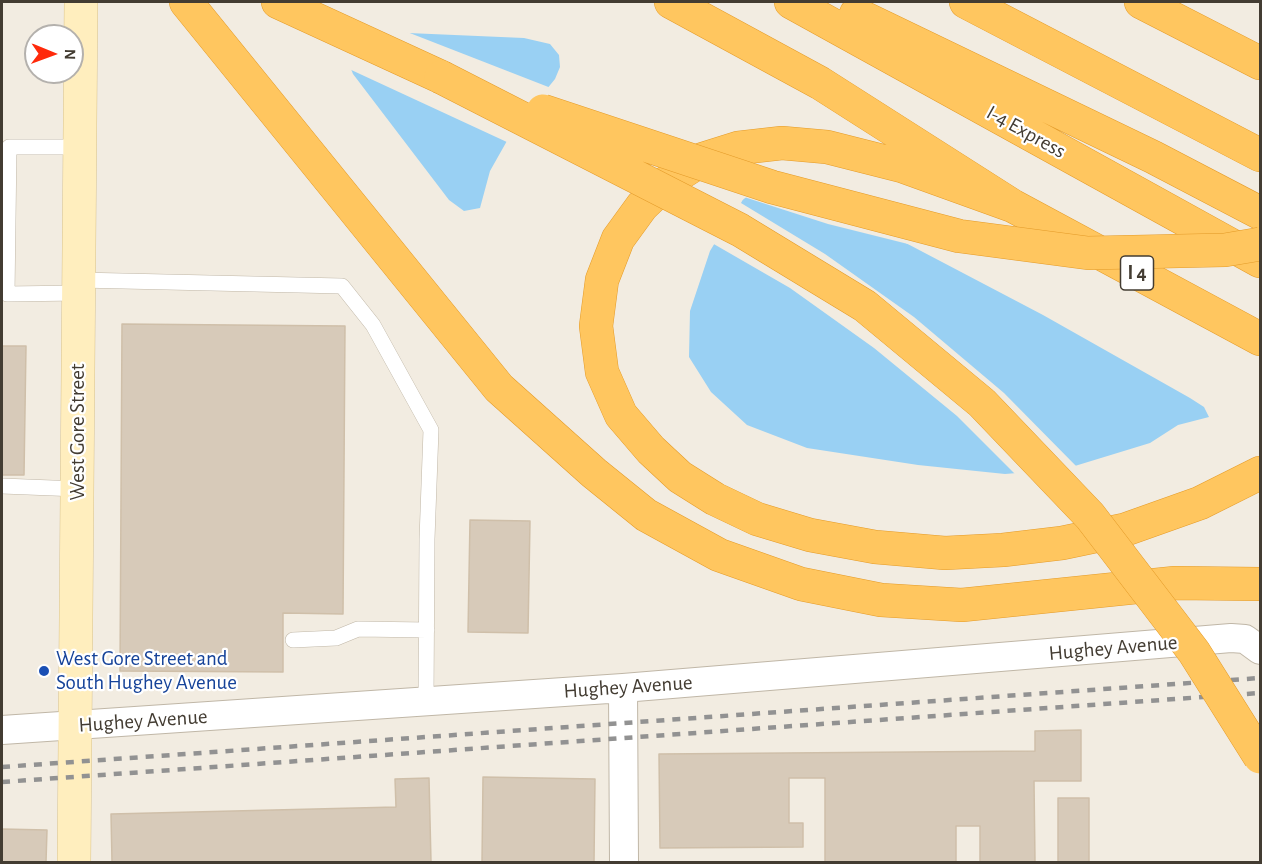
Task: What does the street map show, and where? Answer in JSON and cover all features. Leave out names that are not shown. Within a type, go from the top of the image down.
[{"type":"highway","points":[[278,2],[441,77],[740,230],[865,306],[982,403],[1090,516],[1194,652],[1260,757]]},
{"type":"highway","name":"I 4","points":[[670,2],[820,83],[1013,206],[1260,339]]},
{"type":"highway","name":"I-4 Express","points":[[791,2],[863,30],[1260,261]]},
{"type":"highway","points":[[821,2],[863,30],[1153,157],[1260,213]]},
{"type":"highway","points":[[966,2],[1260,155]]},
{"type":"highway","points":[[1141,2],[1260,63]]},
{"type":"highway","points":[[190,5],[499,388],[594,473],[646,515],[719,555],[801,584],[881,600],[950,604],[1175,583],[1260,584]]},
{"type":"highway","points":[[441,77],[772,187],[959,236],[1088,253],[1225,250],[1260,244]]},
{"type":"highway","points":[[1013,206],[902,166],[827,147],[782,143],[738,148],[703,159],[667,182],[642,206],[618,239],[602,280],[596,326],[602,372],[621,415],[672,470],[714,499],[757,519],[810,535],[875,547],[945,553],[1003,550],[1062,543],[1124,530],[1200,503],[1260,473]]},
{"type":"main road","name":"West Gore Street","points":[[74,862],[81,2]]},
{"type":"street","name":"Hughey Avenue","points":[[2,730],[623,688],[1231,639],[1245,639],[1257,647]]},
{"type":"street","points":[[623,688],[624,862]]},
{"type":"lane","points":[[80,147],[9,147],[7,294],[79,286],[342,286],[373,325],[431,430],[426,702]]},
{"type":"lane","points":[[2,486],[78,489]]},
{"type":"lane","points":[[293,640],[336,638],[358,629],[427,630]]},
{"type":"water","points":[[385,32],[524,38],[550,44],[559,55],[560,67],[555,79],[512,132],[490,171],[480,208],[464,211],[449,200],[353,74],[346,56]]},
{"type":"water","points":[[750,194],[902,241],[1043,315],[1190,398],[1204,407],[1209,417],[1178,425],[1150,443],[1065,469],[1005,474],[918,465],[807,448],[747,425],[711,392],[689,357],[690,311],[710,251],[739,203]]},
{"type":"pier","points":[[402,30],[551,88],[509,143],[347,68],[343,56],[343,43],[360,31]]},
{"type":"pier","points":[[748,192],[834,209],[920,247],[828,224],[744,197],[741,203],[825,254],[914,317],[1004,393],[1078,468],[1065,472],[1017,476],[957,416],[874,348],[790,288],[712,243],[736,201]]},
{"type":"building","points":[[122,324],[345,326],[343,614],[283,613],[283,672],[120,671]]},
{"type":"building","points":[[2,346],[26,346],[24,475],[2,475]]},
{"type":"building","points":[[470,520],[530,521],[528,633],[468,632]]},
{"type":"building","points":[[1081,730],[1081,781],[1034,781],[1035,862],[980,862],[980,826],[956,826],[956,862],[825,862],[825,778],[789,778],[789,823],[803,823],[803,847],[660,848],[659,754],[1035,751],[1035,731]]},
{"type":"building","points":[[483,777],[595,779],[594,862],[482,862]]},
{"type":"building","points":[[429,778],[431,862],[112,862],[111,814],[396,807],[395,779]]},
{"type":"building","points":[[1058,798],[1089,798],[1089,862],[1058,862]]},
{"type":"building","points":[[2,829],[47,830],[46,862],[2,862]]},
{"type":"railway","points":[[2,767],[1260,678]]},
{"type":"railway","points":[[2,782],[1260,693]]},
{"type":"place","name":"West Gore Street and South Hughey Avenue","points":[[44,671]]}]
